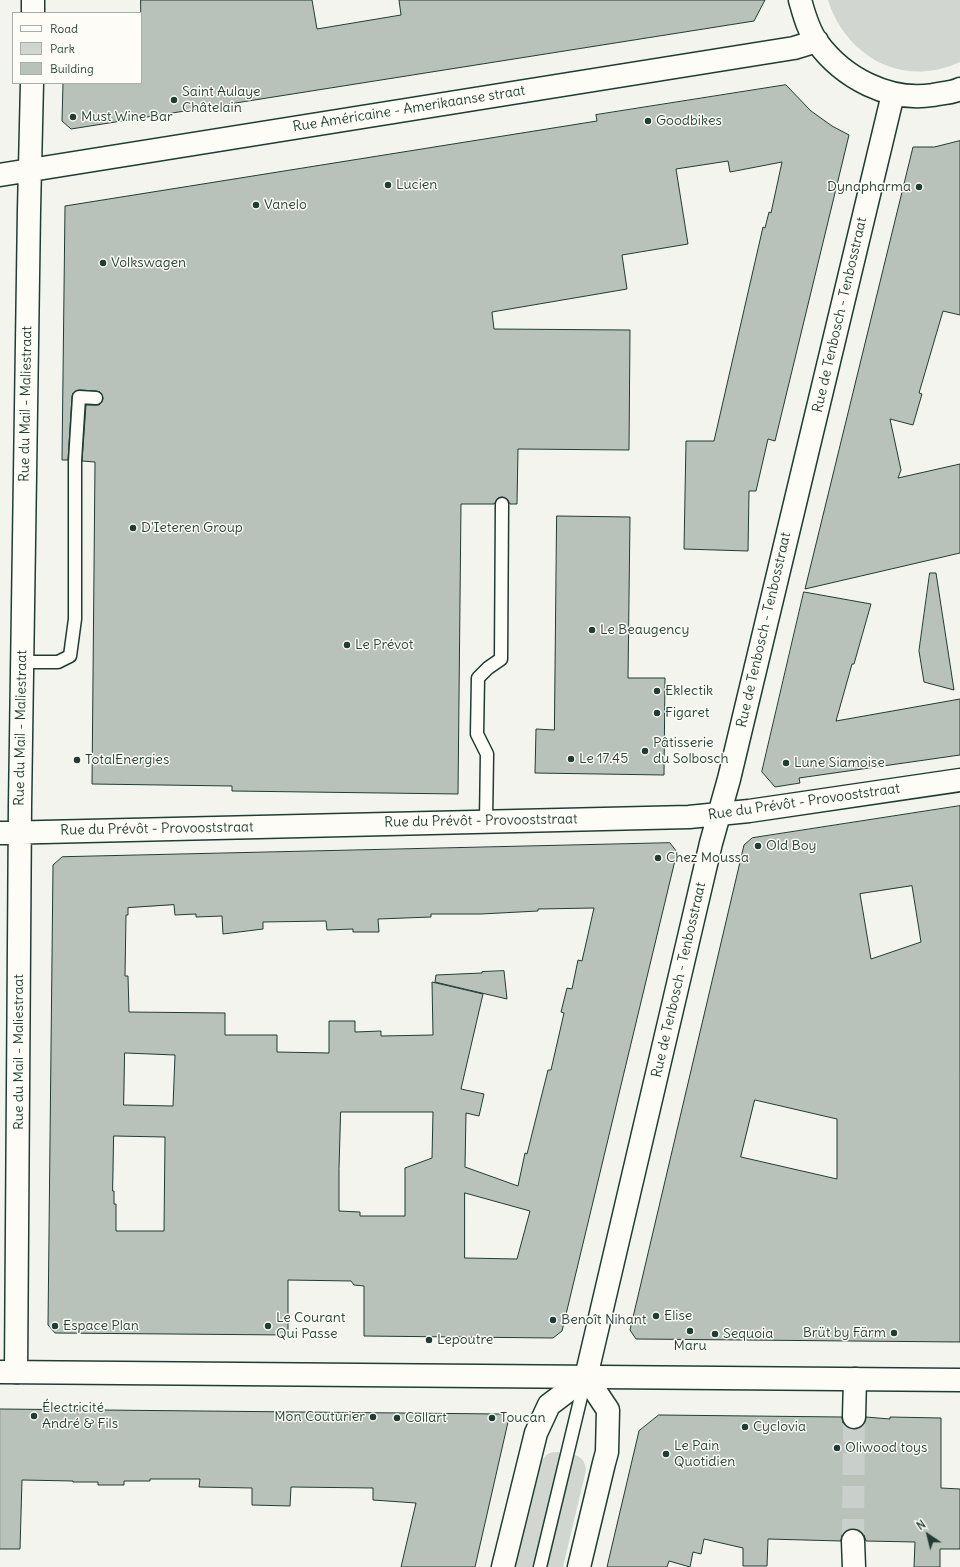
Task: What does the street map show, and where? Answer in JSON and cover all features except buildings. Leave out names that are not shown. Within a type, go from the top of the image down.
[{"type":"street","points":[[33,0],[33,12]]},
{"type":"street","points":[[800,0],[804,16],[817,41],[837,65],[864,83],[893,94],[923,96],[960,89]]},
{"type":"street","name":"Rue Américaine - Amerikaanse straat","points":[[0,175],[794,48],[817,41]]},
{"type":"street","name":"Rue du Mail - Maliestraat","points":[[8,1372],[10,833],[22,662],[32,84]]},
{"type":"street","name":"Rue de Tenbosch - Tenbosstraat","points":[[586,1377],[719,814],[729,779],[893,94]]},
{"type":"street","name":"Rue du Prévôt - Provooststraat","points":[[10,833],[486,821],[688,818],[960,780]]},
{"type":"street","points":[[8,1372],[960,1380]]},
{"type":"street","points":[[503,1567],[536,1433],[549,1405],[586,1377]]},
{"type":"street","points":[[579,1567],[604,1463],[608,1410],[586,1377]]},
{"type":"street","points":[[854,1417],[855,1379]]},
{"type":"street","points":[[854,1541],[854,1567]]},
{"type":"lane","points":[[22,662],[58,662],[70,656],[75,619],[75,461],[79,397],[96,398]]},
{"type":"lane","points":[[486,821],[487,754],[477,734],[478,678],[488,668],[501,659],[502,504]]},
{"type":"lane","points":[[540,1567],[586,1377]]},
{"type":"green space","points":[[828,0],[960,0],[960,62],[936,70],[910,71],[894,68],[879,62],[865,54],[842,30],[834,16]]},
{"type":"green space","points":[[556,1452],[580,1457],[585,1464],[586,1470],[563,1567],[516,1567],[542,1461],[548,1454]]},
{"type":"tunnel","points":[[853,1541],[854,1417]]},
{"type":"place","name":"Saint Aulaye Châtelain","points":[[174,100]]},
{"type":"place","name":"Must Wine Bar","points":[[73,117]]},
{"type":"place","name":"Goodbikes","points":[[648,121]]},
{"type":"place","name":"Lucien","points":[[388,185]]},
{"type":"place","name":"Dynapharma","points":[[919,187]]},
{"type":"place","name":"Vanelo","points":[[256,205]]},
{"type":"place","name":"Volkswagen","points":[[103,263]]},
{"type":"place","name":"D'Ieteren Group","points":[[133,528]]},
{"type":"place","name":"Le Beaugency","points":[[592,630]]},
{"type":"place","name":"Le Prévot","points":[[347,645]]},
{"type":"place","name":"Eklectik","points":[[657,691]]},
{"type":"place","name":"Figaret","points":[[657,713]]},
{"type":"place","name":"Pâtisserie du Solbosch","points":[[645,751]]},
{"type":"place","name":"Le 17.45","points":[[571,759]]},
{"type":"place","name":"TotalEnergies","points":[[77,760]]},
{"type":"place","name":"Lune Siamoise","points":[[786,763]]},
{"type":"place","name":"Old Boy","points":[[758,846]]},
{"type":"place","name":"Chez Moussa","points":[[658,858]]},
{"type":"place","name":"Elise","points":[[656,1316]]},
{"type":"place","name":"Benoît Nihant","points":[[553,1320]]},
{"type":"place","name":"Espace Plan","points":[[55,1326]]},
{"type":"place","name":"Le Courant Qui Passe","points":[[268,1326]]},
{"type":"place","name":"Maru","points":[[690,1331]]},
{"type":"place","name":"Brüt by Färm","points":[[894,1333]]},
{"type":"place","name":"Sequoia","points":[[715,1334]]},
{"type":"place","name":"Lepoutre","points":[[429,1340]]},
{"type":"place","name":"Électricité André & Fils","points":[[34,1416]]},
{"type":"place","name":"Mon Couturier","points":[[373,1417]]},
{"type":"place","name":"Collart","points":[[397,1418]]},
{"type":"place","name":"Toucan","points":[[492,1418]]},
{"type":"place","name":"Cyclovia","points":[[745,1427]]},
{"type":"place","name":"Oliwood toys","points":[[837,1448]]},
{"type":"place","name":"Le Pain Quotidien","points":[[666,1454]]}]
